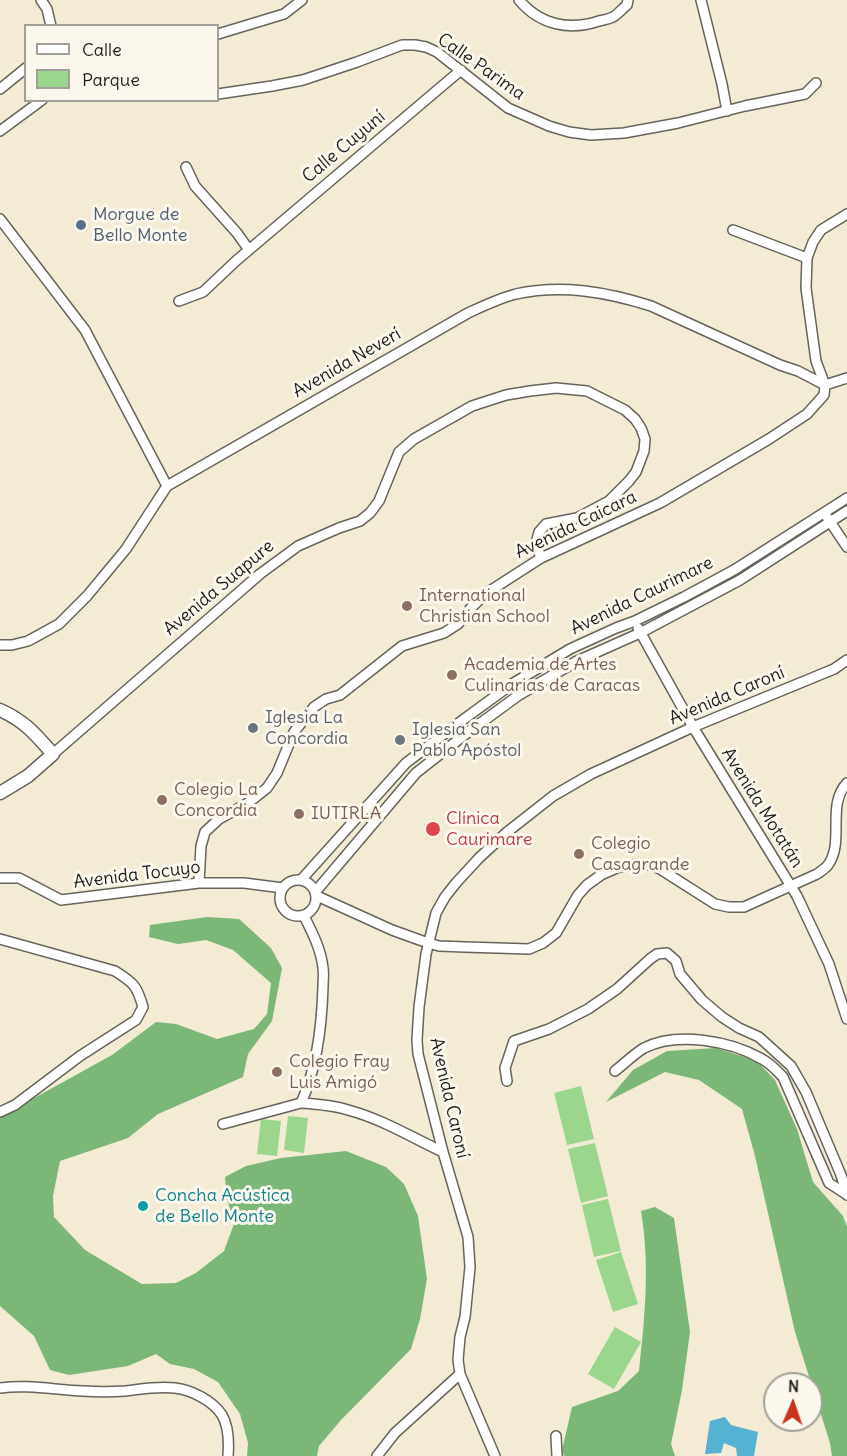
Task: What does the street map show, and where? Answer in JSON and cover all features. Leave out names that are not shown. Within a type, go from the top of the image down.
[{"type":"street","points":[[41,0],[50,24]]},
{"type":"street","points":[[219,34],[284,14],[302,0]]},
{"type":"street","points":[[519,0],[551,23],[570,27],[591,24],[613,17],[627,5],[628,0]]},
{"type":"street","points":[[701,0],[728,111]]},
{"type":"street","name":"Calle Parima","points":[[219,94],[303,80],[402,45],[415,45],[437,52],[508,108],[549,126],[591,135],[624,133],[678,123],[805,94],[816,82]]},
{"type":"street","points":[[0,89],[24,70]]},
{"type":"street","name":"Calle Cuyuní","points":[[179,300],[203,292],[249,250],[461,70]]},
{"type":"street","points":[[0,131],[39,102]]},
{"type":"street","points":[[186,167],[195,186],[249,250]]},
{"type":"street","points":[[847,214],[820,230],[813,242],[807,258],[806,288],[816,361],[825,385],[847,378]]},
{"type":"street","points":[[0,219],[85,330],[167,486],[126,549],[87,596],[58,624],[28,641],[0,645]]},
{"type":"street","points":[[733,230],[807,258]]},
{"type":"street","name":"Avenida Neverí","points":[[167,486],[468,313],[514,295],[531,292],[558,289],[588,291],[651,306],[825,385]]},
{"type":"street","name":"Avenida Caicara","points":[[199,883],[201,846],[205,832],[219,819],[248,803],[267,788],[277,773],[294,732],[314,707],[326,699],[340,695],[402,646],[444,633],[458,624],[485,594],[541,558],[660,503],[769,439],[807,414],[824,395],[825,385]]},
{"type":"street","name":"Avenida Suapure","points":[[0,793],[28,776],[274,563],[298,546],[360,521],[370,513],[379,501],[399,452],[414,439],[472,406],[506,395],[556,388],[587,391],[614,403],[634,419],[645,439],[644,451],[636,472],[609,501],[577,518],[546,524],[539,532],[536,543],[541,558]]},
{"type":"street","name":"Avenida Caurimare","points":[[302,880],[406,763],[512,684],[570,649],[635,621],[734,570],[847,498]]},
{"type":"street","name":"Avenida Caurimare","points":[[316,894],[416,773],[529,689],[577,661],[640,633],[740,580],[847,511]]},
{"type":"street","points":[[824,512],[847,547]]},
{"type":"street","name":"Avenida Motatán","points":[[635,621],[693,727],[791,886],[829,964],[847,1019]]},
{"type":"street","name":"Avenida Caroní","points":[[460,1374],[458,1360],[460,1337],[465,1317],[470,1267],[468,1237],[443,1152],[418,1054],[417,1040],[428,943],[436,913],[445,897],[479,858],[553,796],[591,774],[693,727],[834,669],[847,660]]},
{"type":"street","points":[[0,710],[16,717],[53,754]]},
{"type":"street","points":[[316,894],[400,933],[428,943],[439,946],[465,947],[529,949],[543,944],[556,933],[578,895],[587,885],[601,875],[619,867],[638,864],[660,869],[715,904],[744,908],[817,874],[826,867],[832,858],[841,789],[847,783]]},
{"type":"street","name":"Avenida Tocuyo","points":[[0,878],[19,878],[61,900],[199,883],[244,883],[283,888]]},
{"type":"street","points":[[302,880],[312,884],[316,894],[314,908],[304,916],[291,915],[282,906],[280,893],[289,883],[302,880]]},
{"type":"street","points":[[301,1103],[308,1088],[321,1028],[323,997],[323,968],[316,940],[304,916]]},
{"type":"street","points":[[0,939],[115,971],[130,980],[138,990],[142,1007],[136,1020],[80,1056],[15,1105],[0,1112]]},
{"type":"street","points":[[507,1081],[505,1068],[514,1041],[549,1029],[588,1009],[617,989],[657,954],[667,953],[676,961],[680,974],[702,1000],[739,1028],[759,1037],[791,1066],[806,1092],[841,1175],[847,1195]]},
{"type":"street","points":[[615,1071],[644,1048],[663,1041],[693,1040],[725,1044],[762,1059],[783,1077],[829,1183],[847,1195]]},
{"type":"street","points":[[223,1124],[301,1103],[322,1105],[345,1109],[372,1118],[443,1152]]},
{"type":"street","points":[[377,1456],[395,1433],[460,1374],[495,1456]]},
{"type":"street","points":[[0,1388],[17,1386],[83,1391],[178,1388],[203,1398],[222,1416],[227,1431],[228,1456]]},
{"type":"street","points":[[556,1436],[557,1456]]},
{"type":"green space","points":[[207,917],[239,919],[271,948],[282,968],[272,1021],[248,1054],[243,1077],[158,1114],[128,1138],[60,1161],[53,1196],[54,1217],[85,1250],[142,1284],[176,1283],[196,1273],[224,1251],[234,1224],[227,1198],[225,1177],[246,1166],[281,1158],[346,1151],[386,1167],[404,1184],[418,1216],[427,1279],[420,1319],[411,1349],[341,1420],[319,1446],[317,1456],[247,1456],[248,1443],[240,1414],[218,1382],[194,1369],[170,1364],[156,1354],[128,1366],[69,1375],[50,1370],[34,1336],[0,1306],[0,1113],[36,1097],[112,1055],[156,1022],[176,1024],[217,1039],[254,1029],[267,1014],[271,983],[233,950],[206,940],[178,944],[149,937],[150,925]]},
{"type":"green space","points":[[716,1048],[757,1061],[775,1080],[797,1129],[813,1182],[843,1216],[847,1227],[847,1456],[832,1456],[823,1421],[823,1372],[808,1372],[795,1332],[742,1109],[699,1080],[665,1072],[606,1102],[633,1070],[667,1051]]},
{"type":"green space","points":[[581,1086],[594,1139],[567,1145],[554,1093]]},
{"type":"green space","points":[[288,1116],[308,1118],[304,1153],[284,1150]]},
{"type":"green space","points":[[261,1119],[281,1121],[277,1156],[257,1154]]},
{"type":"green space","points":[[595,1143],[608,1196],[581,1203],[568,1149]]},
{"type":"green space","points":[[608,1199],[621,1251],[594,1257],[582,1205]]},
{"type":"green space","points":[[655,1207],[674,1218],[690,1332],[682,1390],[671,1444],[675,1456],[564,1456],[562,1450],[572,1407],[618,1391],[639,1371],[646,1271],[641,1211]]},
{"type":"green space","points":[[621,1252],[638,1304],[613,1312],[596,1260]]},
{"type":"green space","points":[[615,1327],[641,1342],[614,1389],[588,1374]]},
{"type":"water","points":[[725,1417],[731,1425],[758,1432],[754,1456],[737,1456],[736,1448],[724,1443],[721,1453],[705,1454],[710,1421]]},
{"type":"place","name":"Morgue de Bello Monte","points":[[81,225]]},
{"type":"place","name":"International Christian School","points":[[407,606]]},
{"type":"place","name":"Academia de Artes Culinarias de Caracas","points":[[452,675]]},
{"type":"place","name":"Iglesia La Concordia","points":[[253,728]]},
{"type":"place","name":"Iglesia San Pablo Apóstol","points":[[400,740]]},
{"type":"place","name":"Colegio La Concordia","points":[[162,800]]},
{"type":"place","name":"IUTIRLA","points":[[299,814]]},
{"type":"place","name":"Clínica Caurimare","points":[[433,829]]},
{"type":"place","name":"Colegio Casagrande","points":[[579,854]]},
{"type":"place","name":"Colegio Fray Luis Amigó","points":[[277,1072]]},
{"type":"place","name":"Concha Acústica de Bello Monte","points":[[143,1206]]}]
